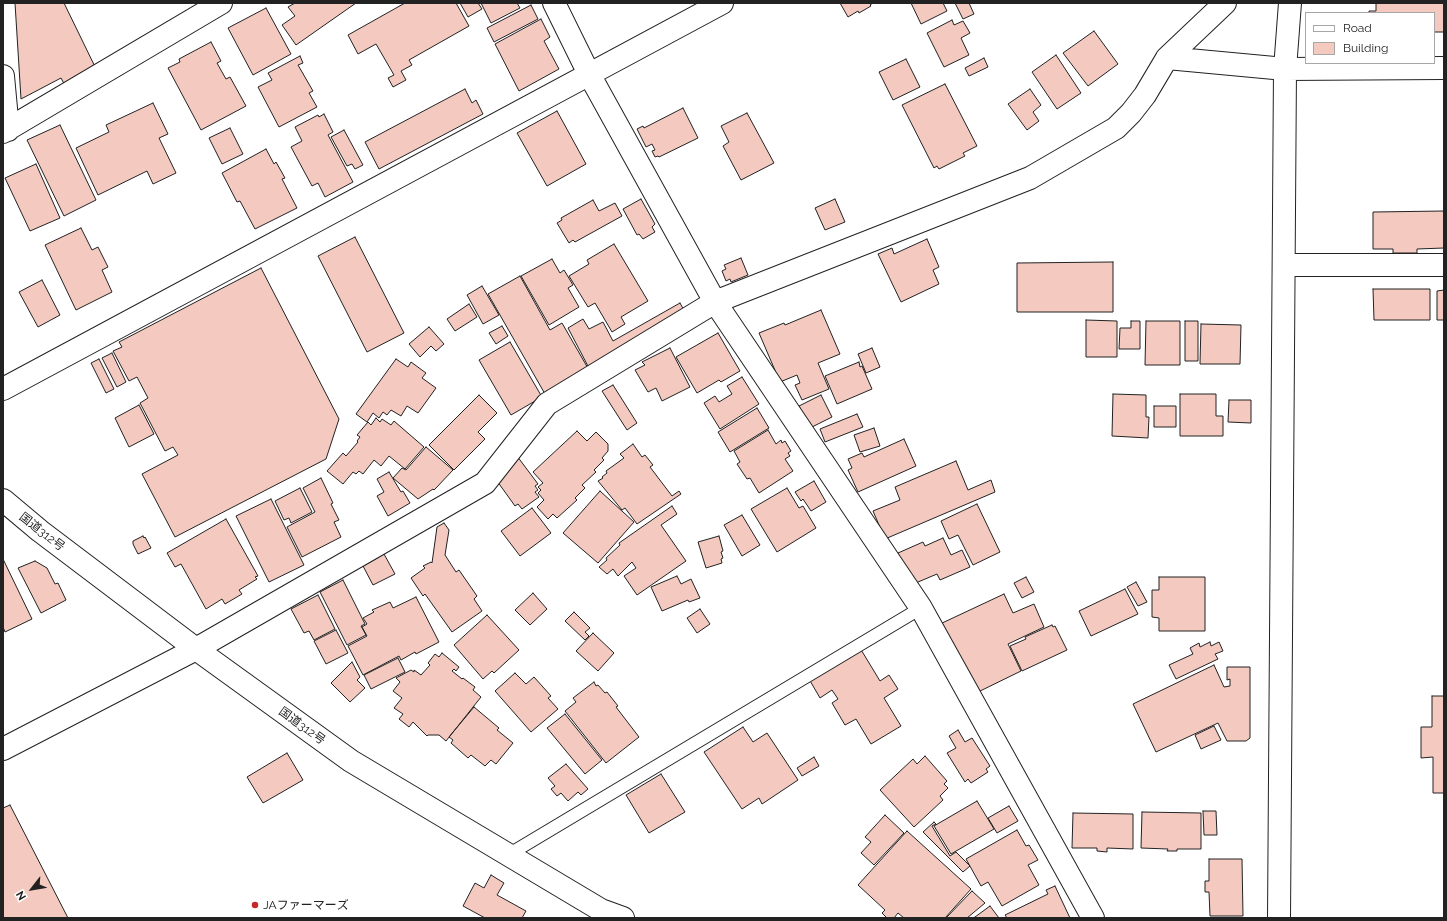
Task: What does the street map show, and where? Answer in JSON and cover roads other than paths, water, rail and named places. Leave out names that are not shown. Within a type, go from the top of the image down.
[{"type":"main road","points":[[3,76],[5,131],[221,3]]},
{"type":"main road","points":[[554,3],[589,74],[715,302],[921,608],[1093,918]]},
{"type":"main road","points":[[3,389],[722,3]]},
{"type":"main road","points":[[3,749],[196,649],[485,483],[547,404],[715,302],[1030,178],[1116,128],[1131,113],[1145,95],[1167,58],[1225,3]]},
{"type":"main road","points":[[1279,918],[1285,69],[1290,3]]},
{"type":"main road","points":[[1167,58],[1285,69],[1444,68]]},
{"type":"main road","points":[[1284,265],[1444,265]]},
{"type":"main road","name":"国道312号","points":[[3,500],[46,536],[196,649],[351,761],[601,910],[616,917]]},
{"type":"lane","points":[[508,855],[921,608]]},
{"type":"place","name":"JAファーマーズ","points":[[255,905]]}]
